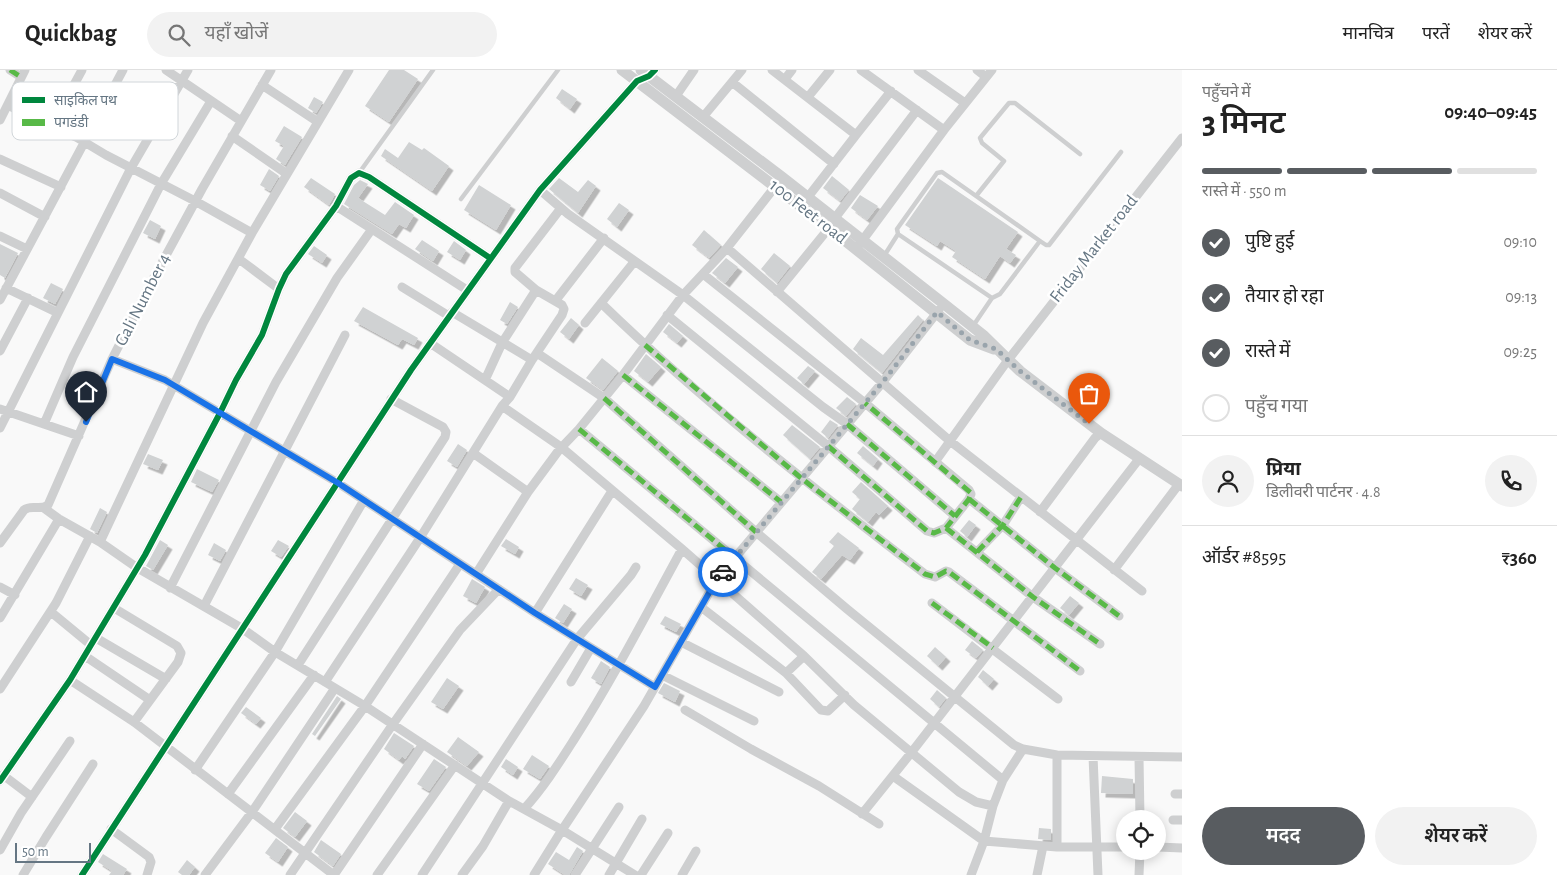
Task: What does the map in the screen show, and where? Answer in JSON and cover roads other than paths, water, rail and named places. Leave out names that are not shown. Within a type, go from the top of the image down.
[{"type":"street","points":[[10,70],[23,73]]},
{"type":"street","points":[[75,82],[82,70]]},
{"type":"street","points":[[116,82],[123,70]]},
{"type":"street","points":[[166,70],[241,121]]},
{"type":"street","points":[[178,87],[188,70]]},
{"type":"street","name":"Gali Number 4","points":[[44,508],[48,505],[112,359],[195,201],[271,70]]},
{"type":"street","points":[[100,542],[203,323],[252,234],[349,70]]},
{"type":"street","name":"100 Feet road","points":[[622,70],[779,182],[941,308],[973,327],[1008,360],[1101,434],[1181,485]]},
{"type":"street","points":[[676,96],[694,70]]},
{"type":"street","points":[[703,117],[742,70]]},
{"type":"street","points":[[772,70],[856,135]]},
{"type":"street","points":[[784,80],[792,70]]},
{"type":"street","points":[[808,97],[830,70]]},
{"type":"street","points":[[861,70],[944,130]]},
{"type":"street","points":[[918,70],[965,103]]},
{"type":"street","points":[[859,244],[944,130],[989,74],[977,70]]},
{"type":"street","points":[[83,875],[391,399],[450,314],[540,190],[648,72]]},
{"type":"street","name":"100 Feet road","points":[[648,72],[779,182],[808,197],[832,223]]},
{"type":"street","points":[[732,82],[834,164]]},
{"type":"street","points":[[262,85],[318,122]]},
{"type":"street","points":[[808,197],[891,91]]},
{"type":"street","points":[[0,120],[12,96]]},
{"type":"street","points":[[44,424],[73,357],[161,184],[211,101]]},
{"type":"street","points":[[8,105],[12,107]]},
{"type":"street","points":[[778,292],[917,110]]},
{"type":"street","points":[[232,136],[287,174]]},
{"type":"street","name":"Friday Market road","points":[[935,462],[1008,360],[1182,138]]},
{"type":"street","points":[[0,428],[4,410],[58,313],[148,140]]},
{"type":"street","points":[[0,300],[61,188],[83,141],[252,234]]},
{"type":"street","points":[[0,159],[61,188]]},
{"type":"street","points":[[32,797],[2,778],[70,680],[114,608],[171,507],[236,380],[262,335],[279,289],[293,263],[336,206],[351,178],[360,173],[369,176],[490,258]]},
{"type":"street","points":[[476,574],[528,492],[561,447],[580,429],[683,295],[727,248],[779,182]]},
{"type":"street","points":[[540,190],[561,208],[634,262],[683,295],[823,408],[847,424],[955,516]]},
{"type":"street","points":[[0,193],[45,217]]},
{"type":"street","points":[[336,206],[467,290]]},
{"type":"street","points":[[325,682],[420,538],[502,406],[562,315],[564,309],[562,305],[536,290],[515,272],[515,268],[561,208]]},
{"type":"street","points":[[170,588],[281,374],[337,278],[372,229]]},
{"type":"street","points":[[0,236],[27,249]]},
{"type":"street","points":[[556,300],[604,238]]},
{"type":"street","name":"100 Feet road","points":[[859,244],[883,256],[941,308],[970,340],[996,349]]},
{"type":"street","points":[[727,248],[950,441],[1142,591]]},
{"type":"street","points":[[239,260],[279,289]]},
{"type":"street","points":[[584,323],[634,262]]},
{"type":"street","points":[[667,315],[828,446],[928,531],[934,533],[946,528],[969,499],[971,494],[969,490],[865,403],[703,274]]},
{"type":"street","points":[[402,286],[502,343],[534,356],[604,398],[756,532],[1014,745],[1023,749],[1058,755],[1182,757]]},
{"type":"street","points":[[6,288],[58,313]]},
{"type":"street","points":[[485,380],[502,343],[536,290]]},
{"type":"street","points":[[0,351],[28,298]]},
{"type":"street","points":[[601,303],[645,345],[801,478],[925,574],[935,577],[946,571],[949,572],[1080,671]]},
{"type":"street","points":[[534,875],[644,706],[717,579],[882,383],[941,308]]},
{"type":"street","points":[[204,606],[345,335]]},
{"type":"street","points":[[430,343],[510,396]]},
{"type":"street","points":[[112,359],[165,380],[338,483],[535,613],[655,687]]},
{"type":"street","points":[[623,375],[781,502]]},
{"type":"street","points":[[298,665],[445,437],[446,432],[443,427],[391,399]]},
{"type":"street","points":[[502,406],[561,447],[682,549],[911,753],[959,792],[976,802],[994,806]]},
{"type":"street","points":[[4,410],[79,436]]},
{"type":"street","points":[[580,429],[933,724],[1003,780]]},
{"type":"street","points":[[1040,512],[1095,438],[1101,434]]},
{"type":"street","points":[[473,454],[528,492]]},
{"type":"street","points":[[862,814],[1140,459]]},
{"type":"street","points":[[1114,570],[1181,485]]},
{"type":"street","points":[[535,613],[612,491]]},
{"type":"street","points":[[977,552],[1002,525],[1021,497]]},
{"type":"street","points":[[969,499],[1055,568],[1119,616]]},
{"type":"street","points":[[195,770],[275,652],[364,500]]},
{"type":"street","points":[[0,543],[27,507],[44,508],[170,588],[204,606],[275,652],[365,706],[509,801],[562,830],[635,875]]},
{"type":"street","points":[[0,618],[59,519]]},
{"type":"street","points":[[946,528],[1033,597],[1100,644]]},
{"type":"street","points":[[0,689],[51,612],[90,536]]},
{"type":"street","points":[[524,809],[538,794],[596,707],[682,549]]},
{"type":"street","points":[[275,830],[365,706],[460,564]]},
{"type":"street","points":[[422,875],[484,784],[577,638],[636,567]]},
{"type":"street","points":[[0,587],[15,594]]},
{"type":"street","points":[[290,875],[460,630],[499,589]]},
{"type":"street","points":[[932,603],[1058,699]]},
{"type":"street","points":[[701,607],[786,674],[821,710],[828,711],[845,696]]},
{"type":"street","points":[[114,608],[177,646],[181,653],[178,662],[134,722]]},
{"type":"street","points":[[51,612],[94,642],[166,679]]},
{"type":"street","points":[[681,642],[779,692]]},
{"type":"street","points":[[571,682],[592,648]]},
{"type":"street","points":[[84,656],[150,700]]},
{"type":"street","points":[[786,674],[804,656]]},
{"type":"street","points":[[228,794],[314,675]]},
{"type":"street","points":[[662,676],[754,721]]},
{"type":"street","points":[[70,680],[134,722],[334,875],[423,744]]},
{"type":"street","points":[[206,875],[252,812],[335,688]]},
{"type":"street","points":[[685,710],[819,786],[879,824]]},
{"type":"street","points":[[0,850],[32,797],[70,741]]},
{"type":"street","points":[[971,875],[1003,780],[1023,749]]},
{"type":"street","points":[[1057,847],[1058,755]]},
{"type":"street","points":[[1093,756],[1098,875]]},
{"type":"street","points":[[1139,757],[1140,810]]},
{"type":"street","points":[[23,875],[93,764]]},
{"type":"street","points":[[377,875],[455,765]]},
{"type":"street","points":[[893,776],[984,841],[1057,847],[1116,847]]},
{"type":"street","points":[[462,875],[483,846],[509,801]]},
{"type":"street","points":[[575,875],[619,808]]},
{"type":"street","points":[[609,875],[642,819]]},
{"type":"street","points":[[112,829],[149,857],[151,862],[147,875]]},
{"type":"street","points":[[641,875],[668,833]]},
{"type":"street","points":[[1037,875],[1043,846]]},
{"type":"street","points":[[1166,847],[1182,848]]},
{"type":"street","points":[[682,875],[696,851]]},
{"type":"street","points":[[1140,860],[1140,875]]},
{"type":"lane","points":[[360,173],[433,70]]},
{"type":"lane","points":[[461,199],[558,70]]},
{"type":"lane","points":[[976,196],[1004,161],[982,144],[980,138],[1009,103],[1015,104],[1080,154]]},
{"type":"lane","points":[[883,256],[898,234],[897,229],[937,173],[944,173],[1046,245],[1052,243],[1120,152]]},
{"type":"lane","points":[[898,234],[992,298]]},
{"type":"lane","points":[[973,327],[992,298],[1000,294],[1040,241]]}]
